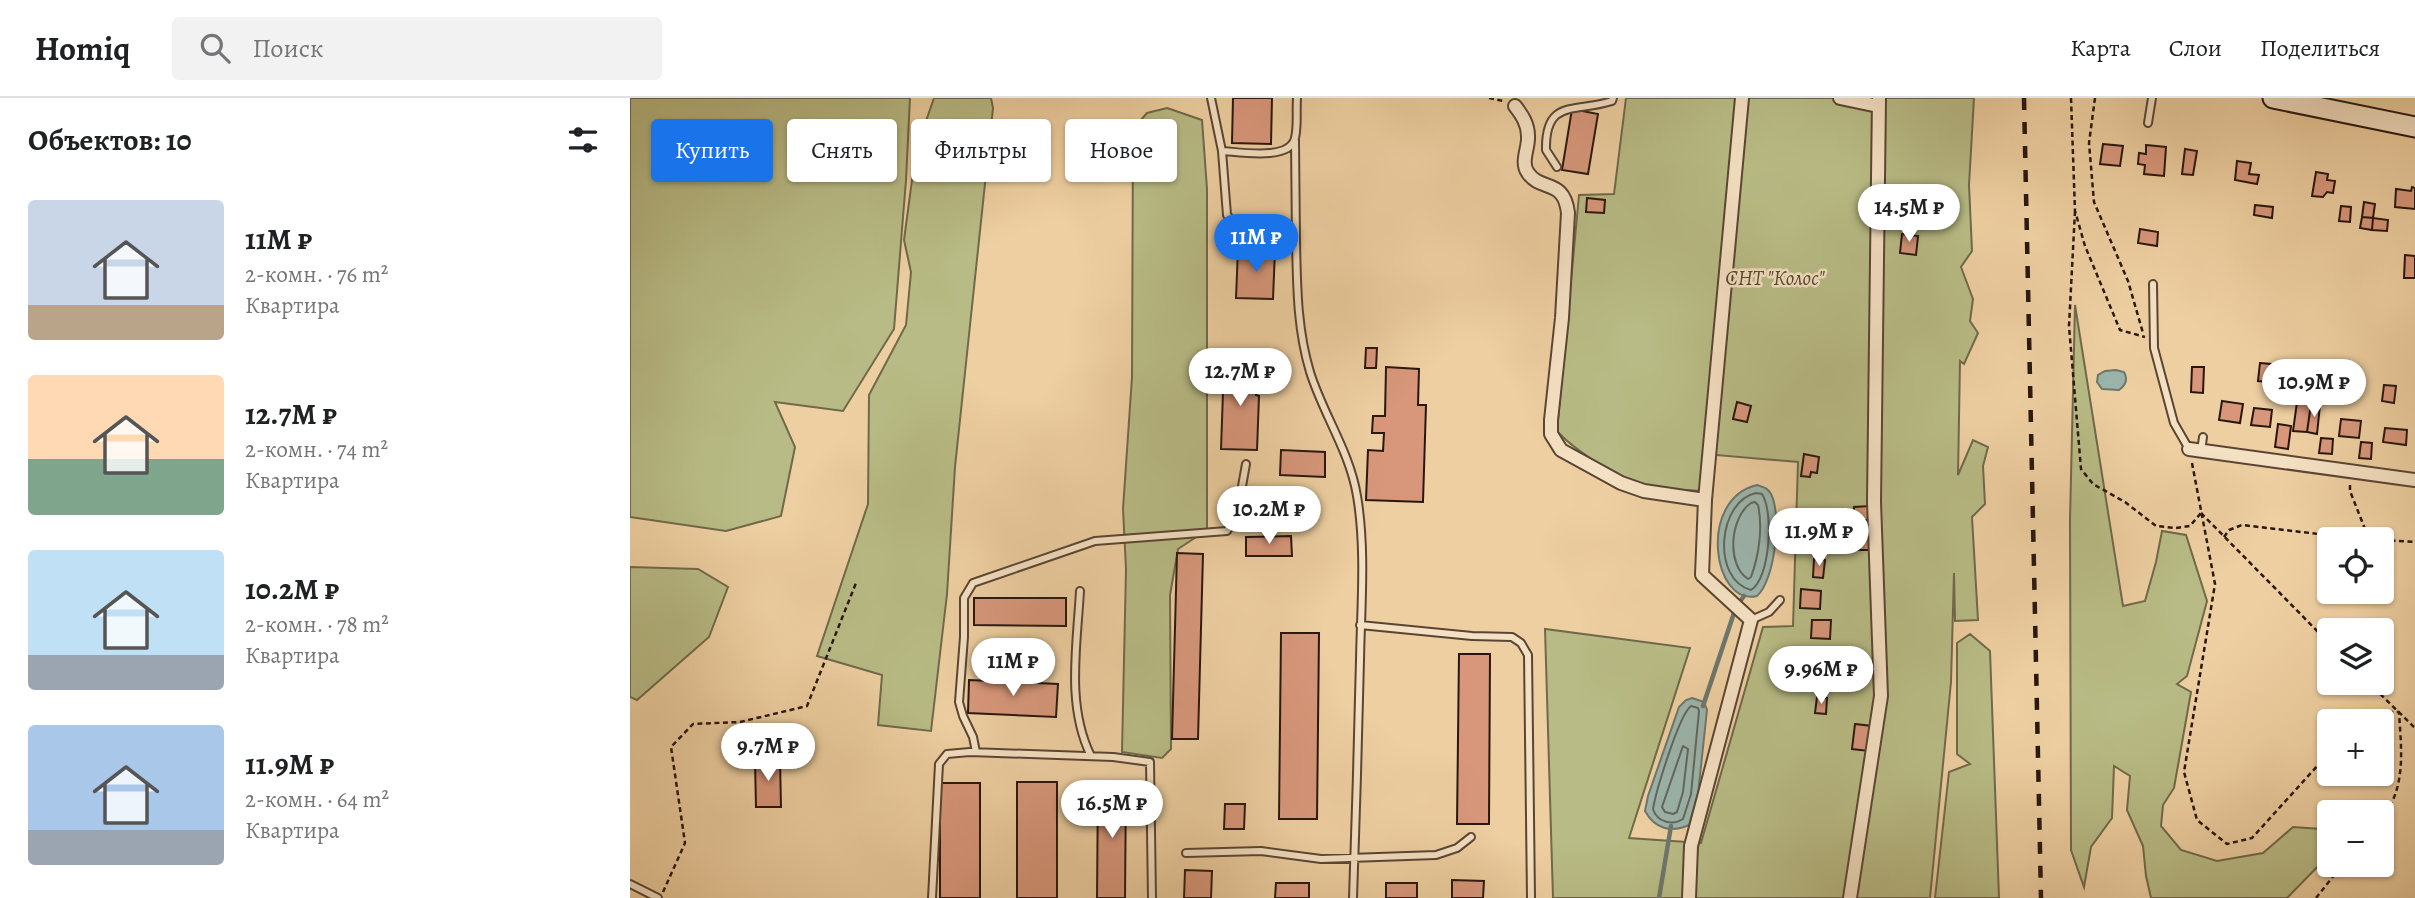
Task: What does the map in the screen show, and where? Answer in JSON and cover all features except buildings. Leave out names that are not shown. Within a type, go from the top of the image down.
[{"type":"street","points":[[1689,898],[1691,846],[1751,620],[1702,575],[1705,500],[1742,98]]},
{"type":"street","points":[[1840,98],[1879,102],[1874,502],[1881,696],[1850,898]]},
{"type":"street","points":[[2273,98],[2415,127]]},
{"type":"street","points":[[1515,106],[1523,117],[1529,138],[1526,169],[1534,179],[1557,189],[1563,195],[1569,213],[1551,434],[1561,450],[1633,488],[1705,500]]},
{"type":"street","points":[[2195,450],[2415,480]]},
{"type":"lane","points":[[1211,98],[1222,151],[1227,215],[1249,237],[1296,241]]},
{"type":"lane","points":[[1297,98],[1295,138],[1298,322],[1310,372],[1349,464],[1357,494],[1360,526],[1353,898]]},
{"type":"lane","points":[[1557,167],[1546,150],[1546,138],[1557,111],[1566,106],[1603,104],[1613,98]]},
{"type":"lane","points":[[2148,123],[2152,98]]},
{"type":"lane","points":[[1222,151],[1282,152],[1291,147],[1295,138]]},
{"type":"lane","points":[[2153,284],[2154,348],[2174,423],[2195,450],[2203,437]]},
{"type":"lane","points":[[976,752],[959,702],[964,598],[973,583],[1095,541],[1227,531],[1237,514],[1246,464]]},
{"type":"lane","points":[[1080,591],[1075,669],[1076,702],[1079,727],[1091,756]]},
{"type":"lane","points":[[1751,620],[1769,612],[1780,600]]},
{"type":"lane","points":[[1360,625],[1472,636],[1512,637],[1521,643],[1528,655],[1531,898]]},
{"type":"lane","points":[[932,898],[939,764],[947,754],[976,752],[1091,756],[1150,762],[1152,898]]},
{"type":"lane","points":[[1186,853],[1261,850],[1321,859],[1436,855],[1457,848],[1471,837]]},
{"type":"lane","points":[[630,884],[659,898]]},
{"type":"path","points":[[2071,98],[2075,211],[2069,326],[2081,469],[2093,484],[2125,502],[2156,526],[2190,526],[2201,513]]},
{"type":"path","points":[[2095,98],[2089,143],[2094,202],[2128,281],[2144,336],[2154,348]]},
{"type":"path","points":[[2075,211],[2085,246],[2120,330],[2144,336]]},
{"type":"path","points":[[2195,450],[2201,513],[2215,584],[2184,772],[2197,820],[2227,844],[2252,838],[2317,766]]},
{"type":"path","points":[[2351,471],[2350,491],[2364,527]]},
{"type":"path","points":[[2201,513],[2317,631]]},
{"type":"path","points":[[2224,537],[2229,530],[2242,525],[2317,534]]},
{"type":"path","points":[[2394,541],[2415,542]]},
{"type":"path","points":[[659,898],[685,843],[671,747],[693,724],[740,722],[807,706],[856,583]]},
{"type":"path","points":[[2381,695],[2415,728]]},
{"type":"path","points":[[2394,712],[2399,712]]},
{"type":"path","points":[[2392,800],[2402,770],[2399,712]]},
{"type":"path","points":[[2316,898],[2333,877]]},
{"type":"green space","points":[[630,98],[910,98],[894,329],[843,411],[775,402],[795,447],[781,516],[726,531],[630,517]]},
{"type":"green space","points":[[934,98],[991,98],[992,119],[927,119]]},
{"type":"green space","name":"СНТ \"Колос\"","points":[[1626,98],[1974,98],[1969,185],[1972,251],[1961,267],[1973,299],[1970,321],[1978,333],[1964,364],[1960,361],[1958,475],[1973,440],[1988,447],[1983,466],[1985,504],[1972,517],[1978,620],[1955,621],[1954,573],[1951,682],[1930,898],[1553,898],[1545,629],[1690,648],[1629,838],[1701,843],[1763,627],[1793,626],[1798,462],[1705,454],[1701,491],[1655,488],[1638,484],[1612,472],[1581,452],[1557,431],[1579,195],[1614,194]]},
{"type":"green space","points":[[1167,108],[1202,120],[1207,189],[1207,530],[1178,549],[1170,595],[1171,749],[1162,758],[1122,752],[1126,569],[1123,509],[1132,377],[1133,182],[1177,182],[1177,119],[1142,119],[1147,113]]},
{"type":"green space","points":[[912,182],[985,182],[955,467],[947,594],[931,731],[878,725],[882,675],[817,656],[868,504],[869,395],[906,325],[911,272],[904,240]]},
{"type":"green space","points":[[2075,305],[2123,606],[2145,601],[2162,531],[2186,535],[2207,601],[2187,676],[2177,684],[2191,692],[2174,788],[2163,805],[2161,826],[2181,850],[2217,861],[2263,853],[2293,827],[2317,829],[2317,867],[2287,898],[2151,898],[2143,846],[2127,810],[2130,776],[2114,766],[2112,818],[2091,847],[2084,887],[2071,850],[2070,520]]},
{"type":"green space","points":[[630,567],[698,569],[728,587],[709,637],[637,700],[630,697]]},
{"type":"green space","points":[[1970,634],[1990,651],[1999,898],[1935,898],[1949,772],[1970,764],[1957,754],[1957,643]]},
{"type":"water","points":[[2116,370],[2124,372],[2126,379],[2123,386],[2119,390],[2102,389],[2097,382],[2098,375]]},
{"type":"water","points":[[1757,485],[1767,489],[1774,504],[1775,547],[1763,588],[1757,596],[1742,595],[1730,585],[1722,569],[1718,550],[1719,529],[1726,510],[1738,494]]},
{"type":"water","points":[[1692,698],[1704,702],[1707,710],[1698,794],[1689,825],[1676,829],[1664,828],[1654,822],[1645,811],[1648,796],[1679,707]]},
{"type":"waterway","points":[[1703,706],[1736,607],[1744,596]]},
{"type":"waterway","points":[[1659,898],[1671,826]]},
{"type":"railway","points":[[2024,98],[2041,898]]}]
